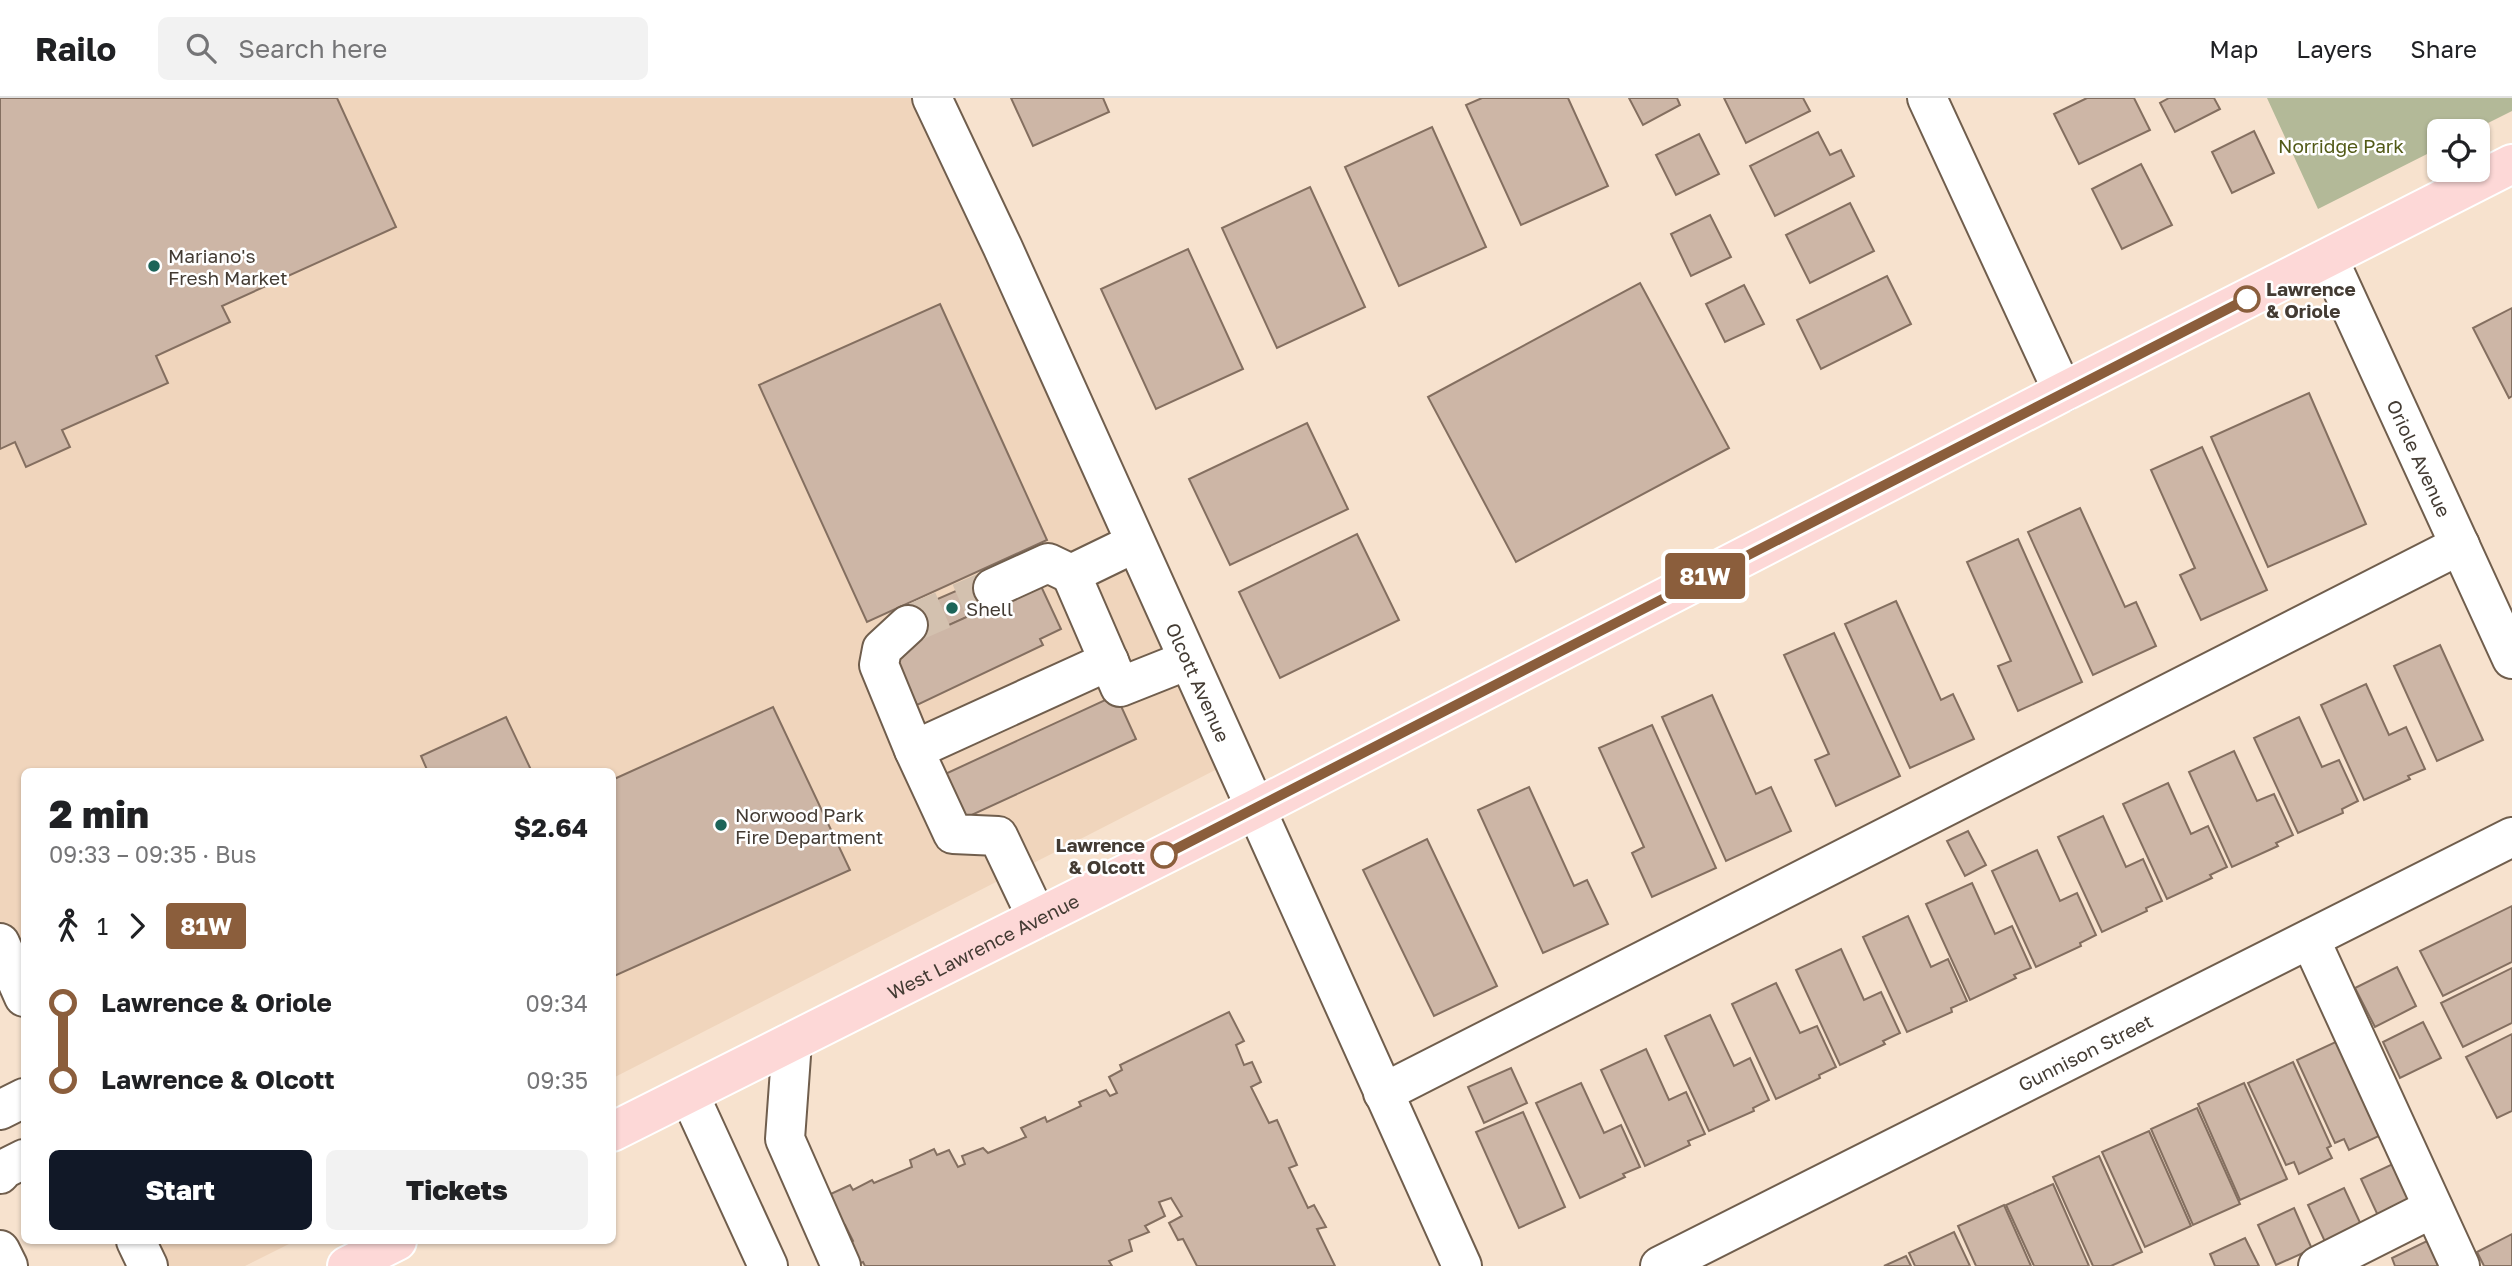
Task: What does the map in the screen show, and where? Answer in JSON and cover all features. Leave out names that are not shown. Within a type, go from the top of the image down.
[{"type":"main road","name":"West Lawrence Avenue","points":[[616,1130],[1255,809],[2063,392],[2512,164]]},
{"type":"main road","points":[[347,1266],[391,1244]]},
{"type":"street","name":"Olcott Avenue","points":[[933,98],[1462,1266]]},
{"type":"street","points":[[1927,98],[2063,392]]},
{"type":"street","name":"Oriole Avenue","points":[[2328,258],[2512,659]]},
{"type":"street","points":[[1070,574],[1135,543]]},
{"type":"street","points":[[1382,1093],[2460,545]]},
{"type":"street","points":[[993,588],[1048,563],[1070,574],[1120,687],[1188,660]]},
{"type":"street","points":[[908,625],[882,649],[879,665],[914,750],[953,834],[998,836],[1037,918]]},
{"type":"street","points":[[914,750],[1109,661]]},
{"type":"street","name":"Gunnison Street","points":[[1660,1266],[2512,837]]},
{"type":"street","points":[[2310,939],[2460,1266]]},
{"type":"street","points":[[0,943],[21,990]]},
{"type":"street","points":[[792,1042],[785,1139],[841,1266]]},
{"type":"street","points":[[689,1094],[768,1266]]},
{"type":"street","points":[[0,1110],[21,1100]]},
{"type":"street","points":[[0,1174],[21,1160]]},
{"type":"street","points":[[2318,1266],[2433,1208]]},
{"type":"street","points":[[137,1244],[148,1266]]},
{"type":"street","points":[[0,1250],[8,1266]]},
{"type":"shaded area","points":[[0,98],[923,98],[1225,765],[616,1076],[616,768],[21,768],[21,1014],[0,967]]},
{"type":"shaded area","points":[[127,1244],[289,1244],[245,1266],[138,1266]]},
{"type":"green space","name":"Norridge Park","points":[[2267,98],[2512,98],[2512,111],[2490,122],[2490,119],[2427,119],[2427,154],[2318,209]]},
{"type":"building","name":"Mariano's Fresh Market","points":[[0,98],[337,98],[396,227],[222,306],[230,322],[156,356],[168,383],[62,430],[70,447],[26,467],[15,442],[0,449]]},
{"type":"building","points":[[1011,98],[1103,98],[1109,112],[1033,146]]},
{"type":"building","points":[[1482,98],[1568,98],[1608,186],[1521,225],[1466,105]]},
{"type":"building","points":[[1629,98],[1677,98],[1680,105],[1643,125]]},
{"type":"building","points":[[1724,98],[1803,98],[1810,111],[1746,143]]},
{"type":"building","points":[[2087,98],[2134,98],[2150,130],[2079,164],[2054,114]]},
{"type":"building","points":[[2169,98],[2214,98],[2220,109],[2175,132],[2160,103]]},
{"type":"building","points":[[1432,127],[1486,247],[1399,286],[1345,167]]},
{"type":"building","points":[[2254,131],[2274,173],[2232,193],[2212,152]]},
{"type":"building","points":[[1818,132],[1830,155],[1841,150],[1854,176],[1775,216],[1750,166]]},
{"type":"building","points":[[1699,134],[1719,174],[1676,195],[1656,155]]},
{"type":"building","points":[[2141,164],[2172,225],[2122,249],[2092,189]]},
{"type":"building","points":[[1310,187],[1365,307],[1277,348],[1222,228]]},
{"type":"building","points":[[1850,203],[1874,251],[1810,283],[1786,235]]},
{"type":"building","points":[[1710,215],[1731,257],[1691,276],[1671,234]]},
{"type":"building","points":[[1188,249],[1243,369],[1156,409],[1101,289]]},
{"type":"building","points":[[1887,276],[1911,324],[1821,369],[1797,320]]},
{"type":"building","points":[[1640,283],[1729,448],[1516,562],[1428,397]]},
{"type":"building","points":[[1744,285],[1764,324],[1725,342],[1706,304]]},
{"type":"building","points":[[940,304],[1047,540],[867,622],[759,385]]},
{"type":"building","points":[[2512,308],[2512,396],[2509,398],[2473,328]]},
{"type":"building","points":[[2309,393],[2366,524],[2268,567],[2211,437]]},
{"type":"building","points":[[1307,423],[1348,509],[1230,565],[1189,479]]},
{"type":"building","points":[[2202,447],[2267,590],[2201,620],[2180,575],[2195,568],[2151,470]]},
{"type":"building","points":[[2080,508],[2125,607],[2136,602],[2156,646],[2093,675],[2028,532]]},
{"type":"building","points":[[1357,534],[1399,620],[1280,678],[1239,592]]},
{"type":"building","points":[[2018,539],[2082,682],[2018,711],[1998,666],[2011,661],[1967,562]]},
{"type":"building","name":"Shell","points":[[988,577],[1000,602],[915,641],[903,614]]},
{"type":"building","name":"Shell","points":[[1040,584],[1061,629],[1040,639],[1043,645],[917,705],[897,663],[902,646]]},
{"type":"building","points":[[1896,601],[1941,700],[1953,694],[1974,739],[1910,768],[1845,624]]},
{"type":"building","points":[[1834,633],[1900,776],[1836,806],[1815,760],[1829,754],[1784,655]]},
{"type":"building","points":[[2440,645],[2483,740],[2437,761],[2394,666]]},
{"type":"building","points":[[2366,684],[2389,735],[2406,727],[2425,769],[2408,776],[2410,779],[2364,800],[2321,705]]},
{"type":"building","points":[[1116,695],[1136,739],[963,819],[943,775]]},
{"type":"building","points":[[1712,695],[1756,794],[1771,787],[1791,831],[1726,861],[1662,717]]},
{"type":"building","name":"Norwood Park Fire Department","points":[[773,707],[850,870],[616,975],[616,778]]},
{"type":"building","points":[[506,717],[530,768],[426,768],[421,756]]},
{"type":"building","points":[[2299,717],[2322,767],[2339,760],[2358,801],[2342,809],[2343,813],[2298,833],[2254,738]]},
{"type":"building","points":[[1652,725],[1716,868],[1652,897],[1632,853],[1644,847],[1599,748]]},
{"type":"building","points":[[2234,751],[2257,801],[2274,794],[2293,835],[2276,843],[2278,846],[2232,867],[2189,772]]},
{"type":"building","points":[[2168,783],[2191,834],[2208,826],[2227,867],[2210,875],[2212,878],[2167,899],[2123,804]]},
{"type":"building","points":[[1529,787],[1574,886],[1587,880],[1608,924],[1543,953],[1478,810]]},
{"type":"building","points":[[2103,816],[2126,867],[2143,859],[2162,901],[2102,932],[2058,837]]},
{"type":"building","points":[[1968,831],[1986,865],[1965,876],[1947,841]]},
{"type":"building","points":[[1427,839],[1497,986],[1434,1016],[1363,870]]},
{"type":"building","points":[[2037,850],[2060,901],[2077,893],[2096,935],[2080,943],[2081,946],[2036,967],[1992,871]]},
{"type":"building","points":[[1972,883],[1995,934],[2012,926],[2031,968],[1970,1000],[1926,904]]},
{"type":"building","points":[[2512,906],[2512,962],[2443,996],[2420,951]]},
{"type":"building","points":[[1908,916],[1931,967],[1948,959],[1967,1001],[1951,1008],[1952,1012],[1907,1032],[1863,937]]},
{"type":"building","points":[[1841,949],[1864,1000],[1881,992],[1900,1033],[1883,1041],[1885,1044],[1840,1065],[1796,970]]},
{"type":"building","points":[[2397,967],[2416,1006],[2375,1027],[2355,988]]},
{"type":"building","points":[[2512,968],[2512,1023],[2463,1047],[2441,1003]]},
{"type":"building","points":[[1776,983],[1800,1033],[1817,1026],[1836,1067],[1819,1075],[1820,1078],[1776,1099],[1732,1004]]},
{"type":"building","points":[[1229,1012],[1244,1041],[1236,1045],[1244,1065],[1252,1062],[1261,1082],[1251,1087],[1269,1123],[1277,1120],[1297,1165],[1289,1168],[1308,1208],[1314,1205],[1326,1227],[1317,1229],[1335,1266],[1197,1266],[1183,1239],[1178,1240],[1169,1223],[1182,1216],[1171,1198],[1159,1202],[1165,1216],[1145,1226],[1149,1232],[1129,1240],[1132,1251],[1109,1261],[1112,1266],[865,1266],[863,1262],[855,1265],[847,1245],[853,1241],[845,1225],[836,1228],[822,1198],[850,1185],[853,1190],[872,1180],[874,1183],[912,1167],[910,1160],[934,1149],[937,1155],[949,1150],[958,1167],[965,1164],[962,1156],[983,1148],[988,1153],[1026,1137],[1021,1128],[1045,1117],[1047,1122],[1081,1106],[1079,1102],[1106,1090],[1110,1096],[1117,1093],[1109,1077],[1122,1070],[1120,1065]]},
{"type":"building","points":[[1710,1015],[1734,1066],[1750,1058],[1769,1100],[1753,1108],[1754,1111],[1709,1131],[1665,1036]]},
{"type":"building","points":[[2423,1022],[2441,1058],[2400,1078],[2383,1042]]},
{"type":"building","points":[[2512,1034],[2512,1111],[2497,1118],[2466,1057]]},
{"type":"building","points":[[2342,1039],[2381,1135],[2349,1150],[2344,1139],[2335,1143],[2297,1060]]},
{"type":"building","points":[[1646,1049],[1669,1100],[1686,1092],[1705,1134],[1688,1141],[1690,1145],[1645,1166],[1601,1070]]},
{"type":"building","points":[[2293,1062],[2331,1146],[2327,1148],[2332,1158],[2299,1174],[2294,1162],[2286,1165],[2248,1083]]},
{"type":"building","points":[[1511,1068],[1527,1103],[1484,1123],[1468,1087]]},
{"type":"building","points":[[1581,1083],[1604,1133],[1621,1125],[1640,1167],[1580,1198],[1536,1103]]},
{"type":"building","points":[[2244,1083],[2287,1179],[2240,1200],[2198,1104]]},
{"type":"building","points":[[2197,1108],[2240,1204],[2193,1225],[2151,1129]]},
{"type":"building","points":[[1523,1112],[1565,1207],[1519,1228],[1476,1132]]},
{"type":"building","points":[[2149,1131],[2191,1226],[2145,1247],[2102,1152]]},
{"type":"building","points":[[2099,1156],[2142,1252],[2111,1266],[2093,1266],[2053,1177]]},
{"type":"building","points":[[2397,1162],[2416,1203],[2380,1220],[2361,1179]]},
{"type":"building","points":[[2053,1184],[2089,1266],[2034,1266],[2006,1205]]},
{"type":"building","points":[[2344,1188],[2363,1229],[2327,1246],[2308,1205]]},
{"type":"building","points":[[2004,1205],[2031,1266],[1976,1266],[1958,1226]]},
{"type":"building","points":[[2294,1208],[2312,1249],[2276,1265],[2258,1225]]},
{"type":"building","points":[[1954,1232],[1970,1266],[1915,1266],[1909,1253]]},
{"type":"building","points":[[2512,1234],[2512,1266],[2484,1266],[2477,1252]]},
{"type":"building","points":[[2245,1238],[2259,1266],[2215,1266],[2210,1254]]},
{"type":"building","points":[[2427,1241],[2439,1266],[2395,1266],[2392,1258]]},
{"type":"building","points":[[1906,1256],[1911,1266],[1884,1266]]},
{"type":"tunnel","points":[[908,625],[993,588]]},
{"type":"bus line","name":"81W","points":[[1164,855],[2247,299]]},
{"type":"place","name":"Mariano's Fresh Market","points":[[154,266]]},
{"type":"place","name":"Lawrence & Oriole","points":[[2247,299]]},
{"type":"place","name":"Shell","points":[[952,608]]},
{"type":"place","name":"Norwood Park Fire Department","points":[[721,825]]},
{"type":"place","name":"Lawrence & Olcott","points":[[1164,855]]}]
